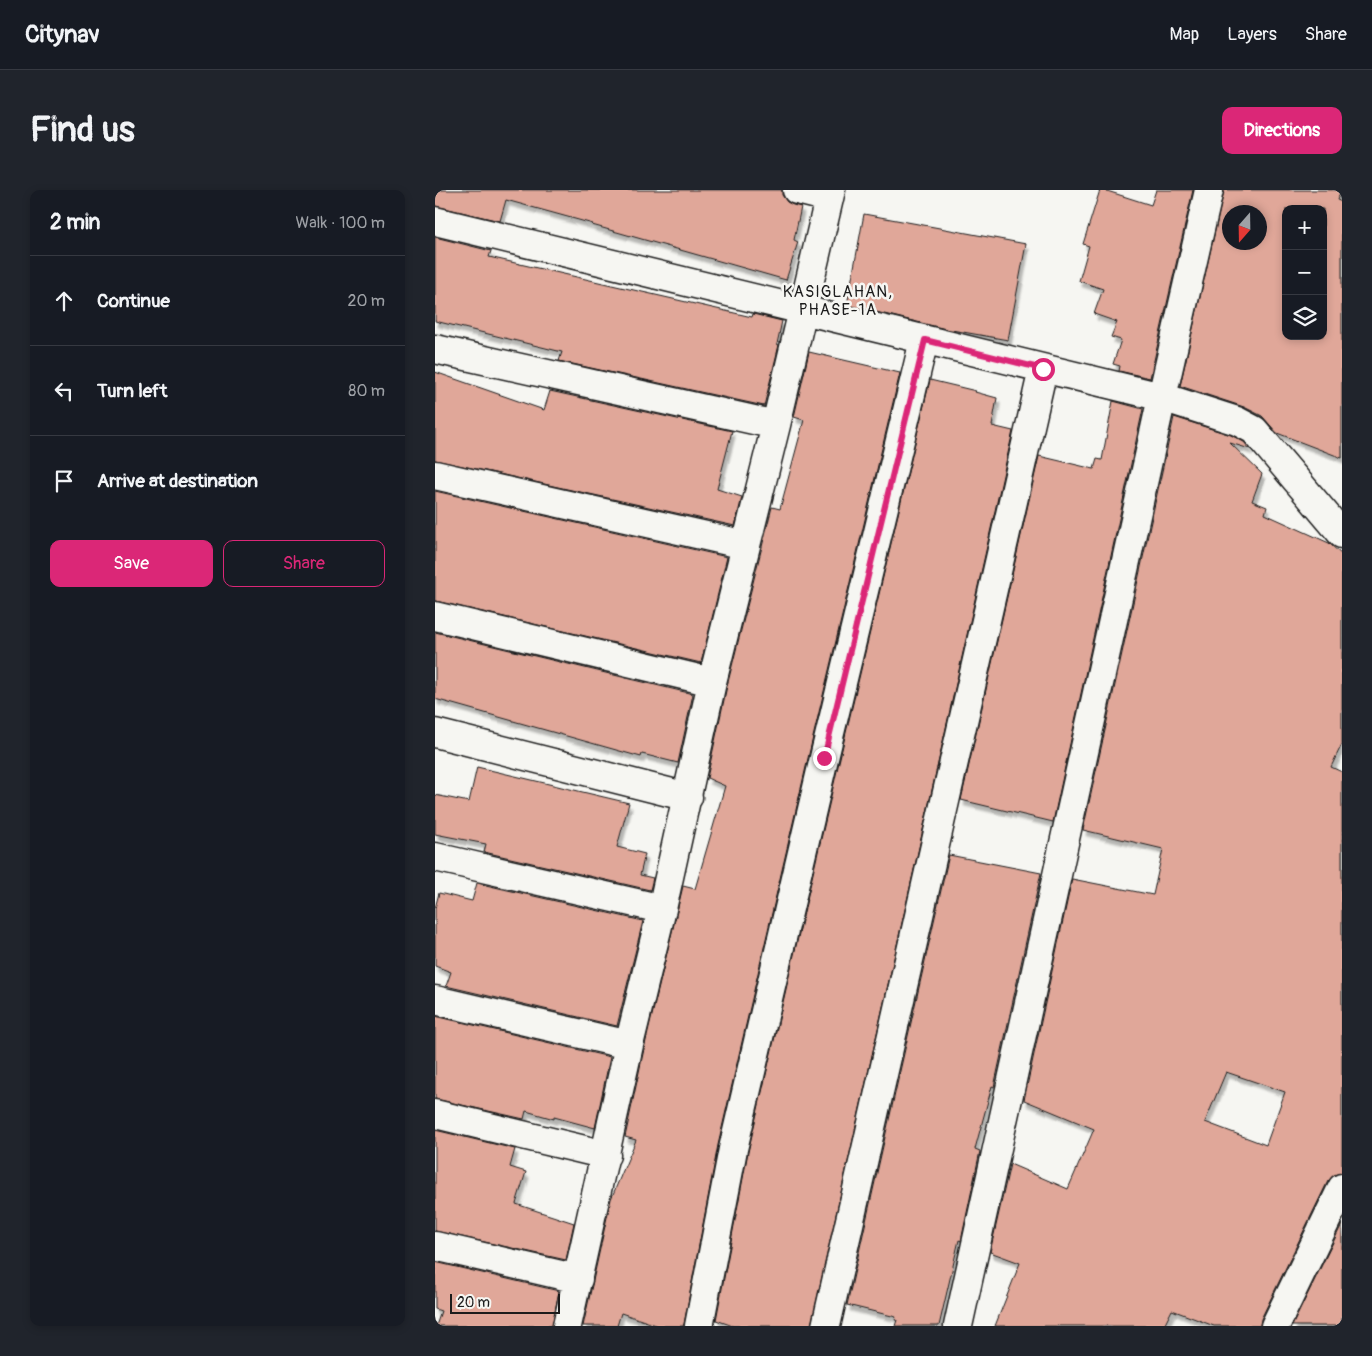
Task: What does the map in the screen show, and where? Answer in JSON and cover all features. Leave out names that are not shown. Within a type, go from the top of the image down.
[{"type":"street","points":[[567,1326],[629,1045],[688,796],[712,682],[776,425],[830,194],[797,190]]},
{"type":"street","points":[[958,1326],[1209,190]]},
{"type":"street","points":[[435,221],[1162,398],[1237,421],[1254,430],[1342,534]]},
{"type":"street","points":[[699,1326],[735,1139],[925,340]]},
{"type":"street","points":[[435,349],[776,425]]},
{"type":"street","points":[[826,1326],[1043,369]]},
{"type":"street","points":[[435,475],[746,545]]},
{"type":"street","points":[[435,616],[712,682]]},
{"type":"street","points":[[435,733],[688,796]]},
{"type":"street","points":[[435,857],[662,909]]},
{"type":"street","points":[[435,1000],[629,1045]]},
{"type":"street","points":[[435,1114],[606,1155]]},
{"type":"street","points":[[1275,1326],[1342,1188]]},
{"type":"street","points":[[435,1246],[578,1279]]},
{"type":"building","points":[[435,190],[782,190],[782,195],[787,202],[801,207],[794,240],[798,242],[786,280],[506,200],[500,221],[435,206]]},
{"type":"building","points":[[1100,190],[1151,205],[1156,190],[1193,190],[1150,378],[1119,371],[1120,366],[1113,364],[1121,340],[1111,337],[1117,322],[1094,314],[1103,289],[1079,281],[1089,246],[1083,244]]},
{"type":"building","points":[[1224,190],[1341,190],[1337,200],[1342,202],[1342,458],[1277,433],[1262,416],[1244,407],[1180,386]]},
{"type":"building","points":[[864,214],[1026,244],[1008,340],[946,329],[847,305]]},
{"type":"building","points":[[435,237],[491,251],[489,257],[752,317],[753,314],[782,321],[777,344],[779,345],[764,406],[559,361],[562,352],[435,321]]},
{"type":"building","points":[[809,352],[900,373],[718,1145],[684,1324],[683,1326],[659,1326],[621,1313],[617,1326],[583,1326],[611,1199],[636,1140],[625,1137],[683,886],[695,889],[725,786],[707,778],[727,686],[772,507],[780,509],[804,420],[794,417]]},
{"type":"building","points":[[435,372],[544,410],[550,391],[732,431],[717,489],[742,497],[735,526],[435,460]]},
{"type":"building","points":[[930,380],[997,398],[992,426],[1013,431],[811,1326],[733,1326],[716,1320],[748,1152]]},
{"type":"building","points":[[1113,401],[1143,409],[1053,822],[961,800],[1039,456],[1094,469],[1097,459],[1102,460]]},
{"type":"building","points":[[1174,417],[1231,435],[1244,442],[1250,449],[1230,443],[1262,474],[1252,501],[1267,507],[1265,514],[1329,543],[1342,555],[1342,744],[1331,767],[1342,772],[1342,1173],[1334,1175],[1328,1181],[1261,1319],[1260,1326],[1214,1326],[1172,1310],[1164,1326],[995,1326],[1020,1263],[990,1252],[1010,1164],[1068,1189],[1094,1129],[1024,1100],[1072,879],[1153,895],[1163,849],[1083,830]],"holes":[[[1226,1072],[1285,1092],[1266,1145],[1205,1122]]]},
{"type":"building","points":[[435,491],[727,557],[701,663],[435,601]]},
{"type":"building","points":[[435,632],[693,694],[678,763],[642,754],[641,757],[435,699]]},
{"type":"building","points":[[477,767],[629,803],[617,847],[645,854],[640,875],[653,878],[650,890],[484,852],[486,844],[435,834],[435,795],[469,802]]},
{"type":"building","points":[[949,855],[1041,873],[994,1087],[992,1086],[975,1149],[980,1151],[961,1241],[959,1240],[939,1326],[895,1326],[896,1317],[847,1305]]},
{"type":"building","points":[[477,883],[643,921],[617,1026],[446,986],[451,972],[435,966],[435,908],[439,893],[472,901]]},
{"type":"building","points":[[435,1016],[610,1057],[595,1128],[526,1111],[524,1119],[435,1099]]},
{"type":"building","points":[[435,1130],[515,1149],[510,1167],[526,1172],[516,1204],[574,1223],[566,1260],[435,1231]]},
{"type":"building","points":[[1342,1224],[1342,1326],[1292,1326]]},
{"type":"building","points":[[435,1262],[559,1291],[552,1326],[436,1326],[441,1311],[435,1309]]},
{"type":"district","name":"KASIGLAHAN, PHASE-1A","points":[[838,300]]},
{"type":"route","points":[[824,758],[925,340],[1043,369]]}]
